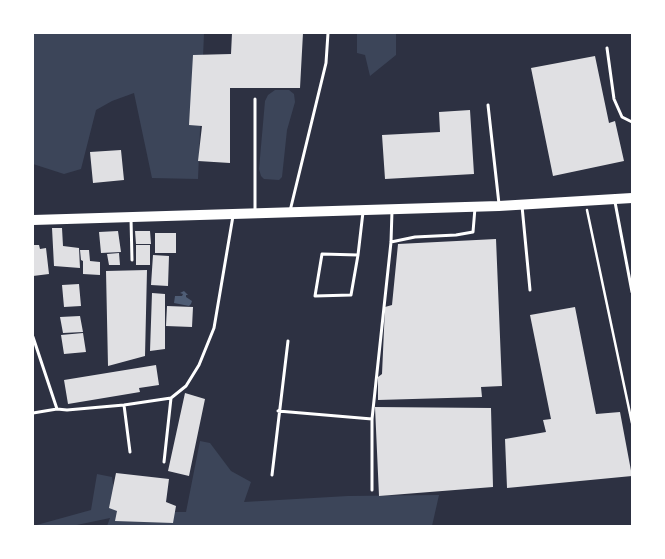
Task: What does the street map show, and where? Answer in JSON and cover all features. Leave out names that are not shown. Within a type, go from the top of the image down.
[{"type":"main road","points":[[33,220],[475,207],[632,198]]},
{"type":"lane","points":[[289,213],[326,63],[328,33]]},
{"type":"lane","points":[[606,48],[614,99],[622,117],[632,122]]},
{"type":"lane","points":[[255,98],[255,214]]},
{"type":"lane","points":[[488,105],[499,206]]},
{"type":"lane","points":[[614,199],[632,292]]},
{"type":"lane","points":[[522,205],[530,290]]},
{"type":"lane","points":[[391,242],[415,236],[473,232],[475,207]]},
{"type":"lane","points":[[372,490],[372,419],[391,242],[392,209]]},
{"type":"lane","points":[[358,255],[322,254],[315,296],[351,295],[358,255],[363,210]]},
{"type":"lane","points":[[33,413],[57,409],[124,405],[171,398],[186,386],[199,365],[208,346],[214,328],[233,214]]},
{"type":"lane","points":[[131,218],[132,260]]},
{"type":"lane","points":[[33,337],[57,409]]},
{"type":"lane","points":[[272,475],[278,411],[288,341]]},
{"type":"lane","points":[[164,462],[171,398]]},
{"type":"lane","points":[[124,405],[130,452]]},
{"type":"lane","points":[[278,411],[372,419]]},
{"type":"path","points":[[585,201],[632,423]]},
{"type":"shaded area","points":[[33,33],[204,33],[198,179],[152,178],[134,93],[112,101],[96,110],[81,169],[64,174],[33,164]]},
{"type":"shaded area","points":[[357,33],[396,33],[396,55],[370,76],[365,55],[357,53]]},
{"type":"shaded area","points":[[275,90],[289,90],[294,94],[295,102],[287,130],[282,177],[279,180],[264,179],[261,176],[259,169],[265,101],[268,95]]},
{"type":"shaded area","points":[[184,291],[188,295],[186,295],[186,297],[192,301],[189,306],[174,303],[175,296],[182,296],[183,294],[180,293]]},
{"type":"shaded area","points":[[200,441],[210,443],[231,471],[251,482],[244,502],[348,496],[439,495],[432,526],[107,526],[110,518],[72,526],[33,526],[91,510],[97,474],[112,477],[115,498],[121,512],[186,512]]},
{"type":"building","points":[[232,33],[303,33],[300,88],[230,88],[230,163],[198,161],[202,126],[189,125],[193,55],[231,54]]},
{"type":"building","points":[[595,56],[609,123],[615,121],[624,161],[553,176],[531,68]]},
{"type":"building","points":[[470,110],[474,174],[385,179],[382,135],[440,132],[439,112]]},
{"type":"building","points":[[121,150],[124,180],[93,183],[90,152]]},
{"type":"building","points":[[52,228],[62,228],[63,246],[79,248],[80,268],[54,266]]},
{"type":"building","points":[[118,231],[121,252],[101,253],[99,232]]},
{"type":"building","points":[[135,231],[150,231],[151,244],[136,244]]},
{"type":"building","points":[[155,233],[176,233],[176,253],[155,253]]},
{"type":"building","points":[[496,239],[502,386],[481,387],[482,397],[378,400],[378,377],[382,374],[385,307],[392,305],[398,244]]},
{"type":"building","points":[[33,245],[39,245],[40,249],[46,248],[49,274],[33,276]]},
{"type":"building","points":[[136,245],[150,245],[150,265],[136,265]]},
{"type":"building","points":[[80,250],[89,250],[90,261],[100,262],[100,275],[83,274],[83,261],[81,260]]},
{"type":"building","points":[[119,253],[120,265],[109,265],[107,254]]},
{"type":"building","points":[[153,255],[169,256],[168,286],[151,285]]},
{"type":"building","points":[[147,270],[145,356],[108,366],[106,271]]},
{"type":"building","points":[[79,284],[81,306],[64,307],[62,285]]},
{"type":"building","points":[[152,293],[165,294],[165,349],[150,351]]},
{"type":"building","points":[[167,306],[193,307],[192,327],[166,326]]},
{"type":"building","points":[[575,307],[596,414],[620,412],[632,476],[507,488],[505,439],[546,432],[543,420],[551,419],[530,315]]},
{"type":"building","points":[[80,316],[83,332],[63,333],[60,317]]},
{"type":"building","points":[[83,333],[86,352],[64,354],[61,335]]},
{"type":"building","points":[[156,365],[159,385],[139,388],[140,392],[68,404],[64,380]]},
{"type":"building","points":[[185,393],[205,399],[189,476],[168,471]]},
{"type":"building","points":[[375,407],[491,408],[493,487],[379,496]]},
{"type":"building","points":[[116,473],[169,479],[166,502],[176,506],[173,523],[115,521],[117,511],[109,508]]}]
